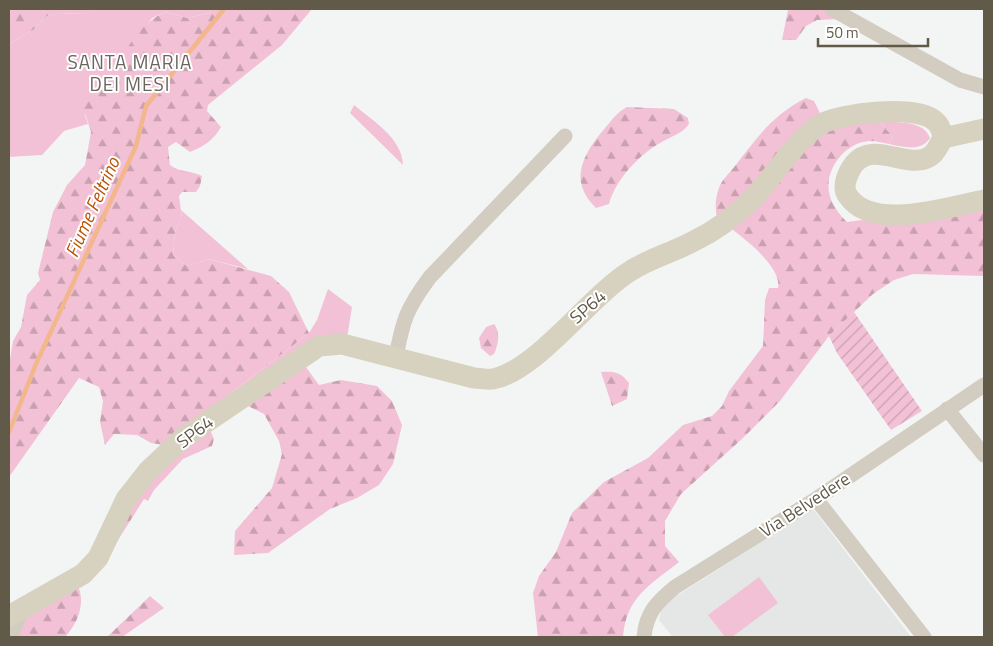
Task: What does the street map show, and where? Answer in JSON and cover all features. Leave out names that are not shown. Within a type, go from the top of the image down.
[{"type":"street","points":[[832,9],[960,80],[984,87]]},
{"type":"street","name":"SP64","points":[[15,613],[83,574],[98,558],[126,499],[148,472],[183,438],[319,346],[342,344],[474,378],[492,379],[510,372],[540,352],[582,311],[631,270],[694,241],[723,224],[752,199],[804,139],[820,125],[854,115],[910,112],[922,114],[934,120],[941,128],[943,138]]},
{"type":"street","points":[[984,129],[943,138],[934,153],[919,160],[879,154],[867,155],[855,163],[850,170],[846,178],[845,192],[853,204],[877,215],[898,215],[984,200]]},
{"type":"street","points":[[396,358],[402,322],[412,302],[430,277],[564,136]]},
{"type":"street","name":"Via Belvedere","points":[[644,630],[655,604],[675,587],[816,499],[984,385]]},
{"type":"street","points":[[947,409],[984,455]]},
{"type":"street","points":[[816,499],[924,637]]},
{"type":"street","points":[[11,637],[15,613]]},
{"type":"street","points":[[644,630],[656,637]]},
{"type":"shaded area","points":[[813,509],[911,637],[673,637],[659,620],[662,605]]},
{"type":"green space","points":[[9,9],[92,9],[88,13],[47,16],[33,30],[9,44]]},
{"type":"green space","points":[[92,9],[212,9],[209,13],[187,18],[165,12],[152,18],[120,61],[112,90],[96,90],[85,115],[88,124],[64,131],[42,155],[9,157],[9,44],[33,30],[47,16],[87,13]]},
{"type":"green space","points":[[212,9],[312,9],[282,45],[208,105],[207,111],[221,127],[212,139],[190,152],[176,142],[168,147],[170,165],[202,176],[200,186],[196,192],[182,192],[179,196],[182,217],[175,232],[173,255],[187,266],[209,259],[271,276],[289,292],[309,333],[193,422],[171,446],[151,443],[137,435],[114,434],[105,445],[100,422],[103,401],[99,387],[79,378],[9,477],[9,365],[13,341],[21,327],[27,295],[40,280],[38,273],[53,212],[67,185],[85,165],[91,132],[83,107],[96,90],[112,90],[123,56],[145,25],[165,12],[187,18],[209,13]]},
{"type":"green space","points":[[786,9],[844,9],[841,19],[817,20],[806,26],[796,40],[782,40],[788,10]]},
{"type":"green space","points":[[806,98],[814,101],[820,113],[747,192],[717,218],[717,196],[724,179],[758,136],[774,120]]},
{"type":"green space","points":[[354,105],[392,138],[398,146],[403,165],[350,113]]},
{"type":"green space","points":[[627,107],[674,109],[688,118],[689,124],[683,131],[652,148],[636,161],[622,177],[609,204],[596,208],[587,198],[582,187],[582,167],[585,157],[597,137],[615,116]]},
{"type":"green space","points":[[880,122],[901,122],[916,125],[927,132],[930,138],[917,147],[889,144],[893,137]]},
{"type":"green space","points":[[880,122],[893,137],[889,144],[870,141],[861,142],[853,146],[839,158],[830,174],[829,192],[841,216],[847,222],[984,203],[984,276],[913,274],[894,280],[873,294],[829,336],[780,401],[743,438],[681,494],[665,521],[665,546],[679,562],[649,585],[634,602],[625,623],[623,637],[538,637],[533,593],[539,576],[556,552],[572,513],[604,482],[648,458],[683,425],[712,416],[722,406],[729,391],[763,346],[765,300],[769,288],[778,288],[778,280],[774,271],[761,254],[729,227],[830,126]]},
{"type":"green space","points":[[181,210],[248,269],[209,259],[187,266],[173,255],[175,232],[182,217]]},
{"type":"green space","points":[[328,289],[352,307],[347,338],[193,422],[309,333],[317,320]]},
{"type":"green space","points":[[854,312],[922,411],[891,430],[837,353],[829,336]]},
{"type":"green space","points":[[494,324],[498,331],[497,347],[494,354],[490,356],[481,348],[479,338],[486,327]]},
{"type":"green space","points":[[303,363],[319,385],[341,380],[377,386],[392,401],[402,425],[393,464],[379,485],[357,498],[330,509],[268,553],[234,555],[235,531],[272,488],[282,454],[279,441],[264,414],[244,404]]},
{"type":"green space","points":[[601,372],[617,373],[626,379],[629,383],[627,399],[612,406]]},
{"type":"green space","points":[[210,430],[214,439],[212,446],[183,459],[154,490],[148,501],[144,499],[106,559],[146,473]]},
{"type":"green space","points":[[759,577],[778,603],[732,637],[725,637],[708,615]]},
{"type":"green space","points":[[78,586],[81,607],[73,626],[65,637],[16,637],[24,612]]},
{"type":"green space","points":[[150,596],[164,608],[122,637],[107,637]]},
{"type":"waterway","name":"Fiume Feltrino","points":[[9,432],[36,364],[136,146],[146,106],[224,9]]},
{"type":"district","name":"SANTA MARIA DEI MESI","points":[[130,73]]}]
